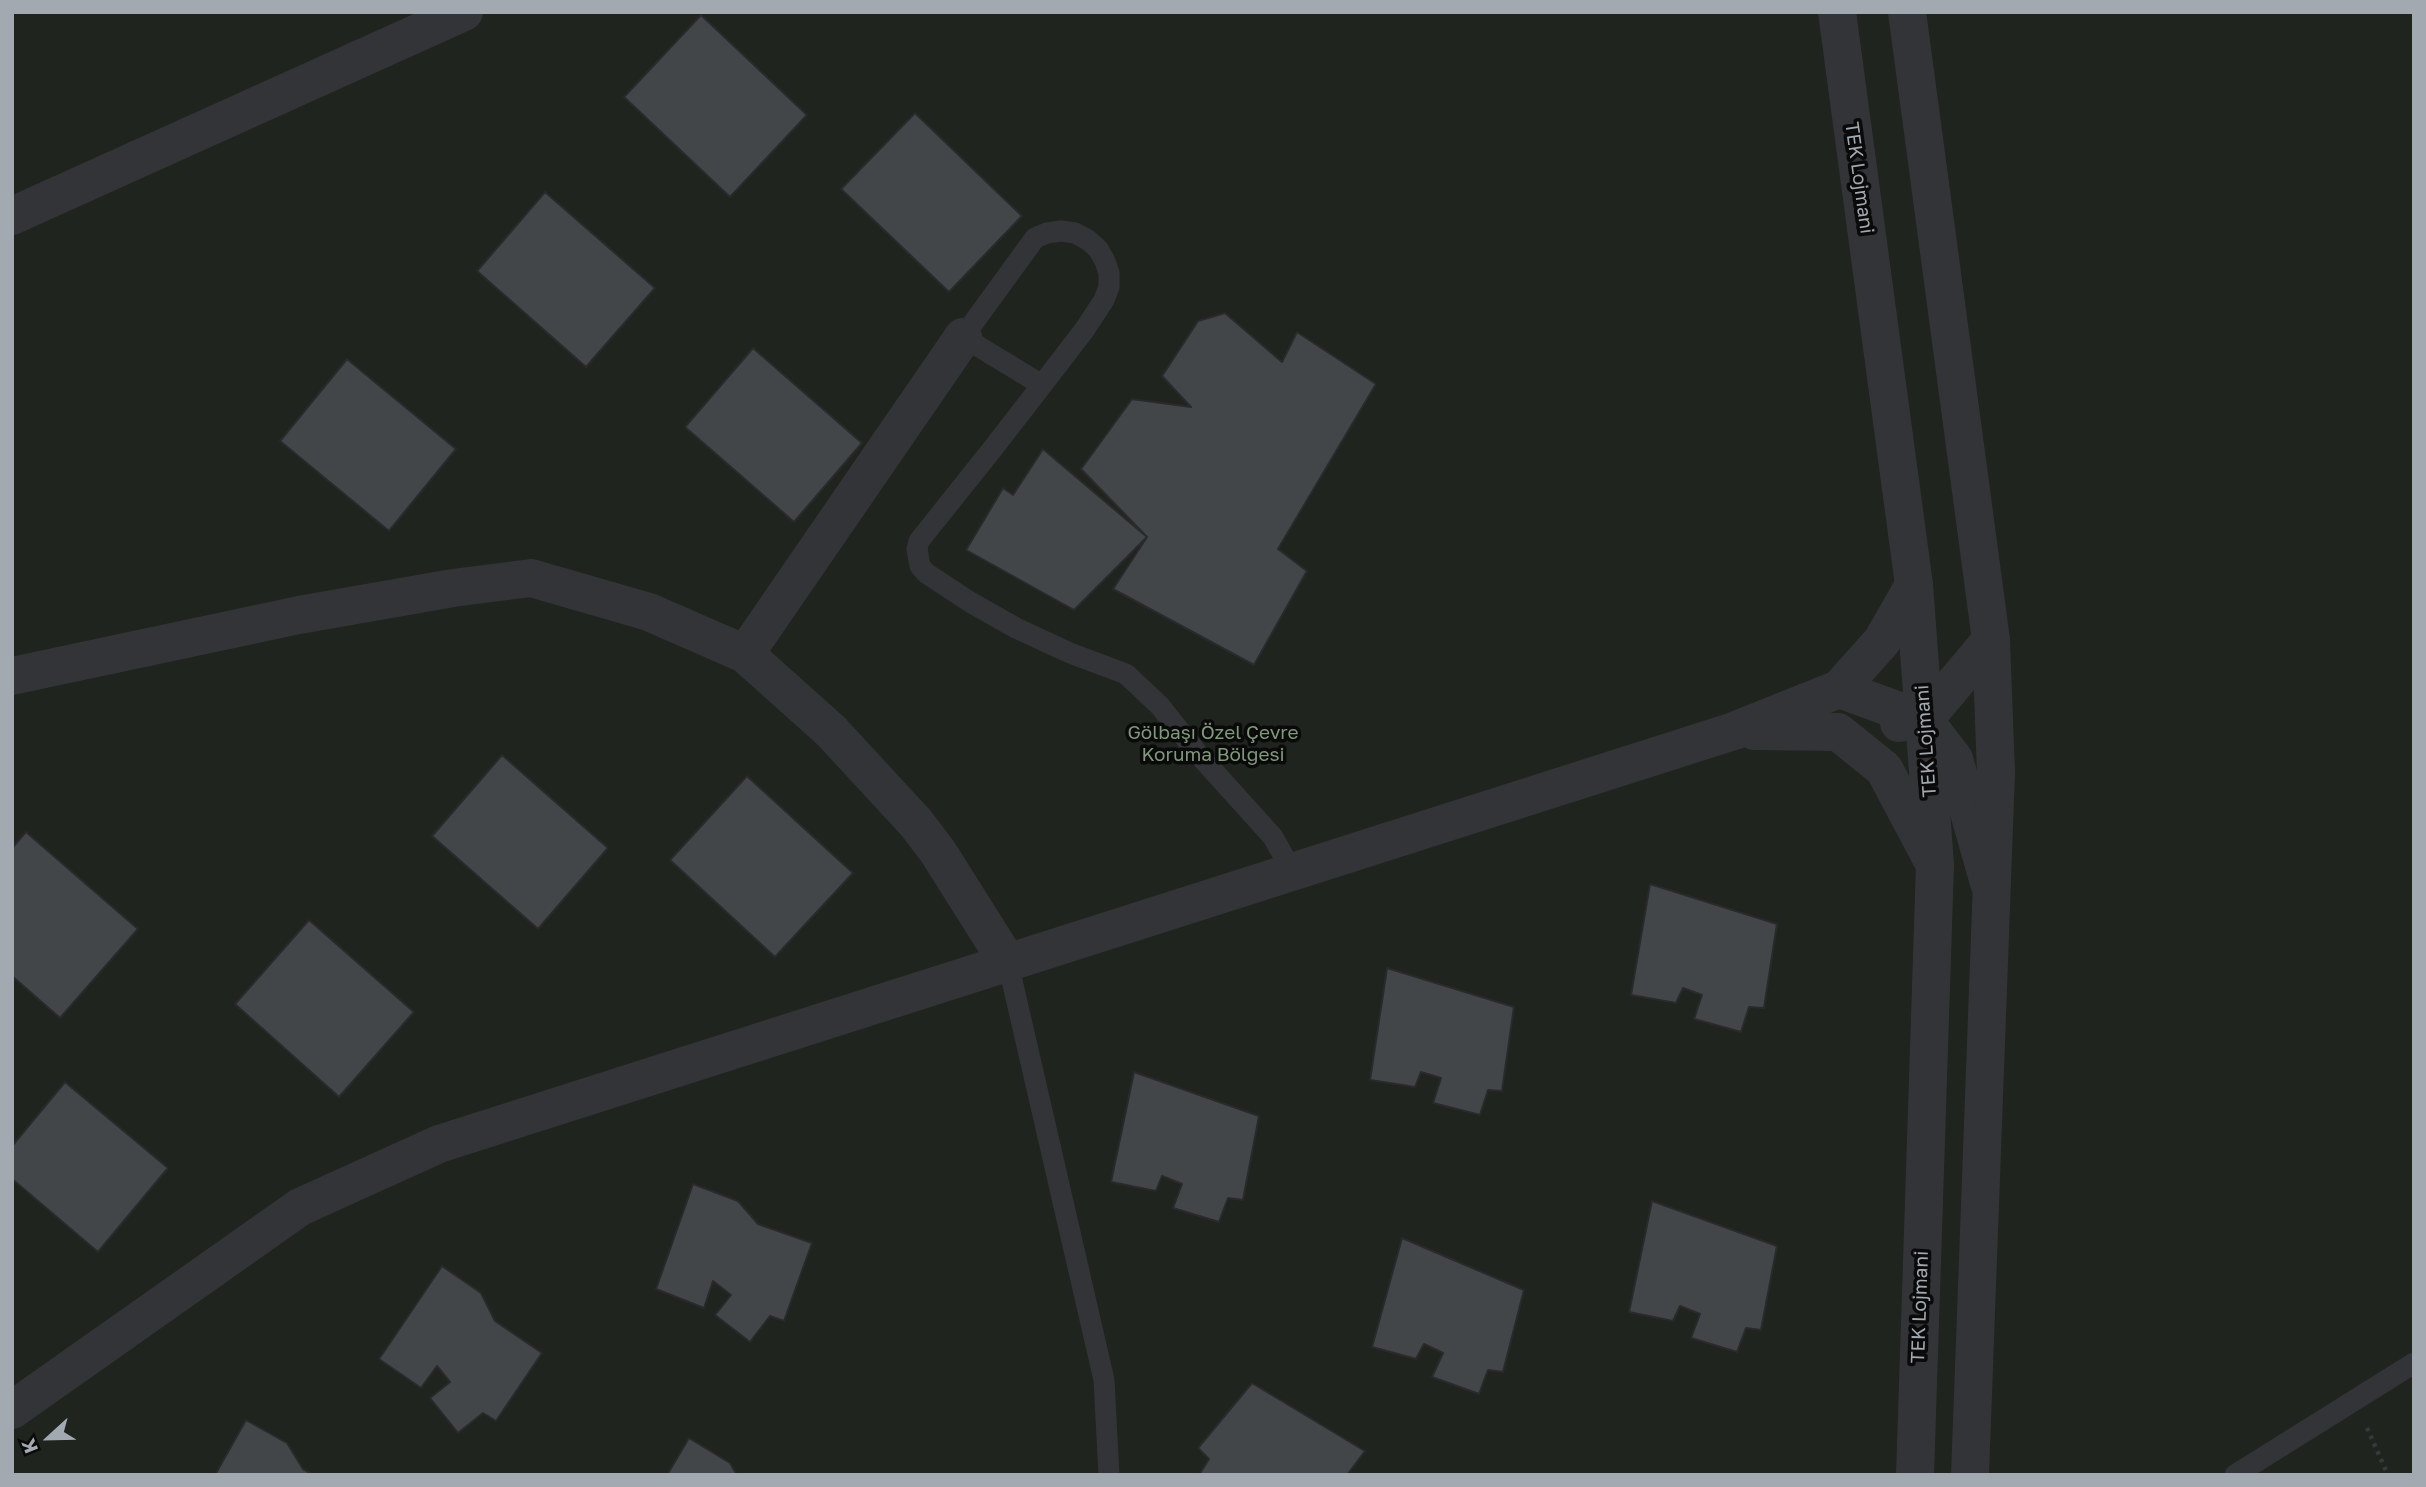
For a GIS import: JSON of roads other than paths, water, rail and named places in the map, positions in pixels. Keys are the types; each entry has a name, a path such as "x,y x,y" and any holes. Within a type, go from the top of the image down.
{"street":[{"path":"12,216 464,12"},
{"name":"TEK Lojmani","path":"1837,12 1914,585 1935,865 1915,1475"},
{"path":"1907,12 1991,640 1996,773 1969,1475"},
{"path":"745,654 963,337"},
{"path":"12,676 299,615 453,588 531,578 649,612 745,654 831,731 916,823 938,852 1008,962"},
{"path":"12,1410 300,1207 439,1144 1734,731 1839,689 1882,641 1914,585"},
{"path":"1734,731 1838,732 1924,720 1991,640"},
{"path":"1839,689 1924,720 1954,759 1991,892"},
{"path":"1838,732 1884,769 1935,865"}],"lane":[{"path":"1041,385 963,337 1035,238 1061,231 1075,233 1098,248 1105,261 1109,273 1109,287 1104,300 1041,385 919,541 917,558 920,566 926,573 970,602 1016,628 1070,653 1126,674 1160,706 1198,754 1273,837 1283,855 1288,873"},
{"path":"1008,962 1104,1380 1110,1475"},
{"path":"2235,1475 2414,1363"}],"park label":[{"name":"Gölbaşı Özel Çevre Koruma Bölgesi","path":"1213,744"}]}
